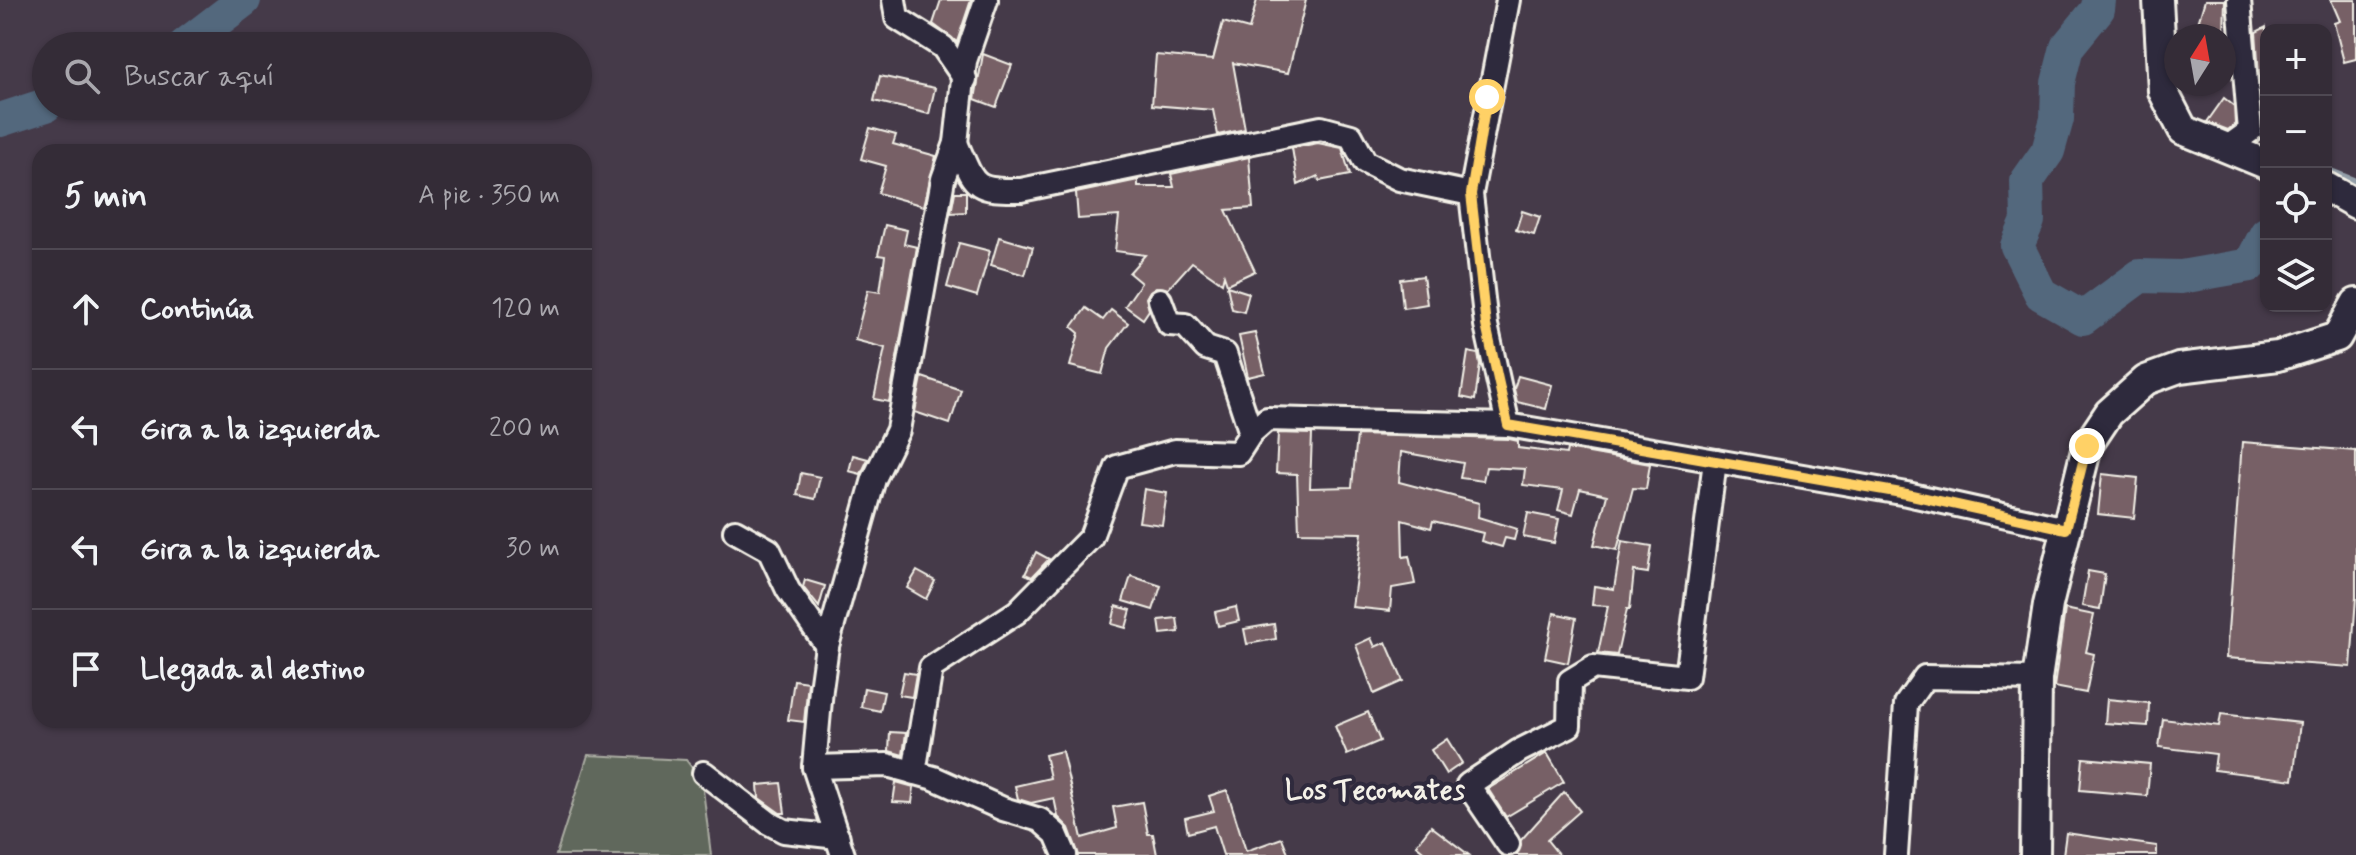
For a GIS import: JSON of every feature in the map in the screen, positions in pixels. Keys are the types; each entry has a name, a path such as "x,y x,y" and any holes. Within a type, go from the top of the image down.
{"main road":[{"path":"2158,0 2163,91 2183,130 2247,157"},
{"path":"2035,855 2037,679 2048,605 2087,446 2109,413 2146,380 2179,368 2278,356 2337,337 2356,303"}],"street":[{"path":"894,0 897,18 943,47 965,79"},
{"path":"835,849 814,767 827,646 874,479 898,430 943,179 956,143 965,61 986,0"},
{"path":"1508,0 1471,194 1486,325 1508,425"},
{"path":"2239,0 2250,131 2247,157"},
{"path":"956,143 973,181 988,191 1021,190 1321,128 1351,136 1365,162 1399,179 1471,194"},
{"path":"1160,300 1169,324 1185,325 1206,348 1225,354 1251,433"},
{"path":"914,773 931,668 1017,612 1091,537 1117,467 1175,451 1238,453 1251,433 1267,419 1508,425 1907,494 2066,529"},
{"path":"1508,844 1468,785 1569,726 1570,681 1593,667 1687,677 1715,461"},
{"path":"735,531 769,550 788,590 827,646"},
{"path":"1896,855 1906,704 1910,693 1925,677 2037,679"},
{"path":"814,767 887,765 914,773 1003,809 1040,820 1056,834 1065,855"},
{"path":"704,773 784,831 835,849"}],"green space":[{"path":"588,755 686,760 702,781 711,855 556,855"}],"building":[{"path":"941,0 971,0 957,42 933,24"},
{"path":"1257,0 1306,0 1288,73 1233,63 1245,129 1218,135 1213,110 1152,105 1156,55 1213,60 1223,22 1249,29"},
{"path":"2205,0 2225,0 2224,24 2198,24"},
{"path":"2331,0 2356,0 2356,59 2344,62 2334,23 2340,21"},
{"path":"2260,30 2260,77 2259,75 2256,32"},
{"path":"983,54 1012,65 996,107 975,99"},
{"path":"880,76 935,88 929,114 874,101"},
{"path":"2224,98 2234,106 2235,124 2228,130 2207,122"},
{"path":"870,128 896,135 893,144 936,156 924,206 878,193 886,166 861,159"},
{"path":"1318,143 1342,148 1350,175 1319,181 1318,176 1298,185 1292,148"},
{"path":"1249,157 1253,208 1226,210 1255,271 1227,284 1224,275 1222,283 1192,262 1168,289 1156,287 1150,291 1146,298 1149,310 1143,319 1125,306 1141,283 1129,273 1145,255 1115,251 1119,216 1078,219 1076,193 1138,180 1138,187 1174,187 1171,174"},
{"path":"955,192 966,192 966,212 951,213"},
{"path":"1522,211 1540,217 1534,235 1516,230"},
{"path":"885,225 907,230 904,244 917,247 889,402 874,399 885,348 855,340 868,290 880,292 885,256 878,255"},
{"path":"999,237 1033,247 1025,275 991,265"},
{"path":"959,243 990,251 977,296 947,287"},
{"path":"1423,276 1427,304 1403,308 1400,279"},
{"path":"1227,286 1249,293 1244,312 1232,309"},
{"path":"1086,308 1103,320 1111,310 1128,323 1109,348 1102,374 1070,366 1079,333 1072,327"},
{"path":"1255,333 1265,373 1248,377 1239,336"},
{"path":"1468,352 1478,354 1480,365 1475,400 1461,397"},
{"path":"1518,376 1552,385 1546,409 1517,402 1514,389"},
{"path":"922,377 961,390 950,424 915,412"},
{"path":"1278,433 1312,434 1310,488 1352,487 1357,435 1509,439 1518,441 1518,448 1566,454 1567,449 1650,464 1646,489 1633,488 1617,550 1594,545 1607,495 1580,489 1573,514 1558,510 1563,490 1523,485 1525,469 1486,467 1483,481 1460,478 1463,463 1401,452 1399,482 1479,503 1478,517 1517,529 1514,540 1505,538 1502,547 1481,541 1483,533 1433,521 1431,528 1402,520 1403,557 1409,556 1415,584 1392,588 1390,611 1352,607 1362,533 1299,532 1297,474 1276,473"},
{"path":"2242,442 2356,451 2356,597 2351,667 2226,658"},
{"path":"853,455 868,459 861,474 849,471"},
{"path":"801,473 820,477 815,499 797,495"},
{"path":"2102,474 2138,478 2134,518 2098,514"},
{"path":"1144,489 1167,493 1162,525 1139,522"},
{"path":"1528,513 1559,519 1554,543 1523,537"},
{"path":"1622,541 1652,546 1648,573 1634,571 1630,609 1627,609 1617,655 1598,653 1608,606 1592,605 1594,586 1614,589"},
{"path":"1036,552 1049,559 1032,577 1025,574"},
{"path":"917,571 935,581 926,599 907,588"},
{"path":"2088,571 2105,574 2100,609 2082,606"},
{"path":"1131,576 1161,586 1153,610 1123,601"},
{"path":"805,580 825,586 819,607 803,587"},
{"path":"1116,606 1131,610 1126,628 1112,624"},
{"path":"1236,607 1239,621 1218,626 1215,612"},
{"path":"2065,609 2094,615 2086,652 2094,654 2086,693 2054,687"},
{"path":"1554,613 1576,618 1568,663 1545,658"},
{"path":"1177,618 1179,632 1161,634 1159,620"},
{"path":"1274,624 1276,639 1247,644 1244,629"},
{"path":"1371,638 1375,647 1386,642 1403,681 1374,694 1356,645"},
{"path":"904,672 916,674 912,697 899,695"},
{"path":"794,680 808,682 804,722 788,720"},
{"path":"864,688 884,692 880,711 861,707"},
{"path":"2107,699 2149,703 2148,726 2105,723"},
{"path":"1368,712 1380,741 1347,755 1335,726"},
{"path":"2221,714 2300,723 2293,780 2214,770 2216,754 2159,747 2163,719 2219,726"},
{"path":"890,732 906,733 903,755 889,751"},
{"path":"1447,739 1462,763 1446,774 1431,750"},
{"path":"1062,751 1082,838 1117,828 1113,807 1142,802 1148,834 1153,834 1157,855 1079,855 1069,828 1058,817 1054,798 1031,803 1018,799 1015,786 1050,778 1045,755"},
{"path":"1547,753 1564,782 1506,817 1488,789"},
{"path":"2083,758 2150,764 2147,796 2080,790"},
{"path":"896,782 914,787 912,803 893,802"},
{"path":"781,783 785,813 780,813 759,798 758,785"},
{"path":"1227,790 1246,851 1282,838 1289,855 1223,855 1214,826 1188,833 1185,818 1214,811 1209,796"},
{"path":"1564,792 1580,811 1547,840 1559,855 1516,855 1521,840"},
{"path":"1431,826 1469,855 1428,855 1416,845"},
{"path":"2066,833 2157,846 2157,855 2063,855"}],"waterway":[{"path":"202,32 244,0"},
{"path":"2099,0 2098,9 2067,47 2058,83 2057,119 2048,151 2027,181 2028,221 2017,246 2041,294 2083,318 2140,276 2181,277 2250,265 2263,240"},
{"path":"0,120 32,110"},
{"path":"2332,171 2356,181"}],"district":[{"name":"Los Tecomates","path":"1375,789"}],"route":[{"path":"1487,97 1471,194 1486,325 1508,425 1907,494 2066,529 2087,446"}]}
